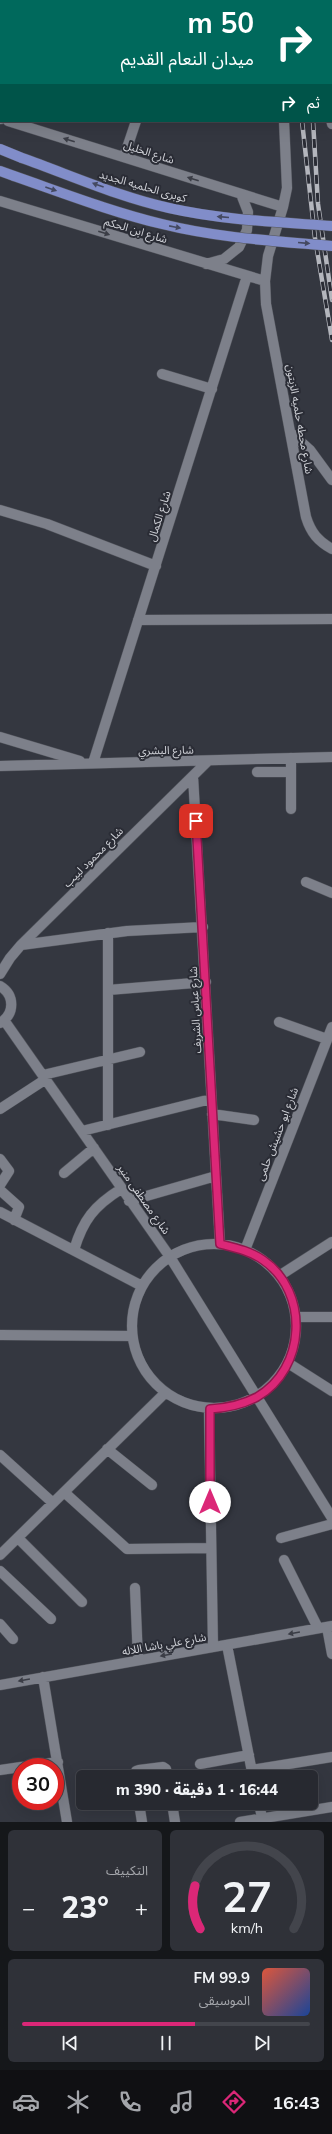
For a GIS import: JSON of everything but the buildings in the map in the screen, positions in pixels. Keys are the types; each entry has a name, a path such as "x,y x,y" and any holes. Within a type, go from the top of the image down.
{"main road":[{"name":"كوبرى الحلميه الجديد","path":"0,150 122,194 168,208 214,217 332,226"},
{"path":"0,171 116,211 163,224 210,234 332,246"}],"street":[{"name":"شارع الخليل","path":"11,122 283,207"},
{"path":"42,131 45,122"},
{"path":"124,157 136,122"},
{"name":"شارع محطه حلميه الزيتون","path":"284,122 287,169 283,207 268,256 265,281 266,304 306,517 310,530 318,541 332,549"},
{"path":"206,264 224,259 238,247 247,230 248,212 241,194"},
{"name":"شارع ابن الحكم","path":"0,201 265,281"},
{"name":"شارع الكمال","path":"90,764 156,566 247,276"},
{"path":"162,374 212,389"},
{"path":"291,432 310,450 332,480"},
{"path":"0,510 46,524 156,566"},
{"path":"138,620 332,619"},
{"path":"0,737 90,764"},
{"name":"شارع البشري","path":"0,766 332,757"},
{"path":"291,758 291,809"},
{"name":"شارع محمود لبيب","path":"0,974 10,958 21,945 208,761"},
{"path":"257,772 291,772"},
{"name":"شارع عباس الشريف","path":"193,776 203,927 211,1099 220,1244"},
{"path":"306,882 332,893"},
{"path":"21,945 108,934 203,927"},
{"path":"108,934 108,1125"},
{"path":"108,990 206,982"},
{"path":"0,986 6,991 12,1003 11,1009 2,1021"},
{"name":"شارع مصطفى منير","path":"2,1021 44,1077 129,1201 170,1257 332,1518"},
{"path":"279,1022 327,1039"},
{"name":"شارع ابو حشيش حلمى","path":"245,1250 332,1027"},
{"path":"0,1109 44,1077 140,1052"},
{"path":"82,1131 211,1099"},
{"path":"212,1114 254,1120"},
{"path":"64,1173 94,1148"},
{"path":"0,1159 9,1171 0,1185"},
{"path":"129,1201 216,1176"},
{"path":"74,1250 80,1231 90,1214 104,1200 121,1189"},
{"path":"0,1190 19,1207 14,1220"},
{"path":"0,1212 142,1286"},
{"path":"280,1276 332,1242"},
{"path":"220,1244 245,1250 264,1260 280,1276 288,1288 296,1318 296,1341 288,1363 270,1388 257,1397 231,1406 210,1409 184,1402 165,1393 145,1371 138,1358 132,1336 132,1319 135,1302 142,1286 150,1275 170,1257 194,1246 220,1244"},
{"path":"296,1318 332,1317"},
{"path":"0,1335 132,1336"},
{"path":"288,1363 332,1391"},
{"path":"0,1555 165,1393"},
{"path":"210,1409 213,1647"},
{"path":"108,1449 152,1484"},
{"path":"0,1455 53,1503"},
{"path":"64,1492 123,1547 132,1550 211,1548"},
{"path":"281,1538 332,1524"},
{"path":"18,1538 82,1602"},
{"path":"284,1560 326,1627 332,1654"},
{"path":"0,1571 51,1619"},
{"path":"135,1588 138,1660"},
{"path":"0,1624 14,1638"},
{"name":"شارع علي باشا اللاله","path":"0,1685 326,1627"},
{"path":"227,1645 252,1770"},
{"path":"43,1677 57,1758"},
{"path":"200,1764 249,1755"},
{"path":"269,1770 332,1758"},
{"path":"139,1770 162,1767 166,1768 166,1770"},
{"path":"0,1770 12,1768"},
{"path":"64,1802 67,1822"},
{"path":"240,1822 332,1807"},
{"path":"139,1810 142,1822"},
{"path":"173,1810 175,1822"},
{"path":"260,1810 262,1818"}],"railway":[{"path":"302,122 315,238 332,340"},
{"path":"313,122 318,204 332,300"}],"route":[{"path":"196,821 220,1244 245,1250 264,1260 280,1276 288,1288 296,1318 296,1341 288,1363 270,1388 257,1397 242,1404 226,1408 210,1409 210,1502"}]}
